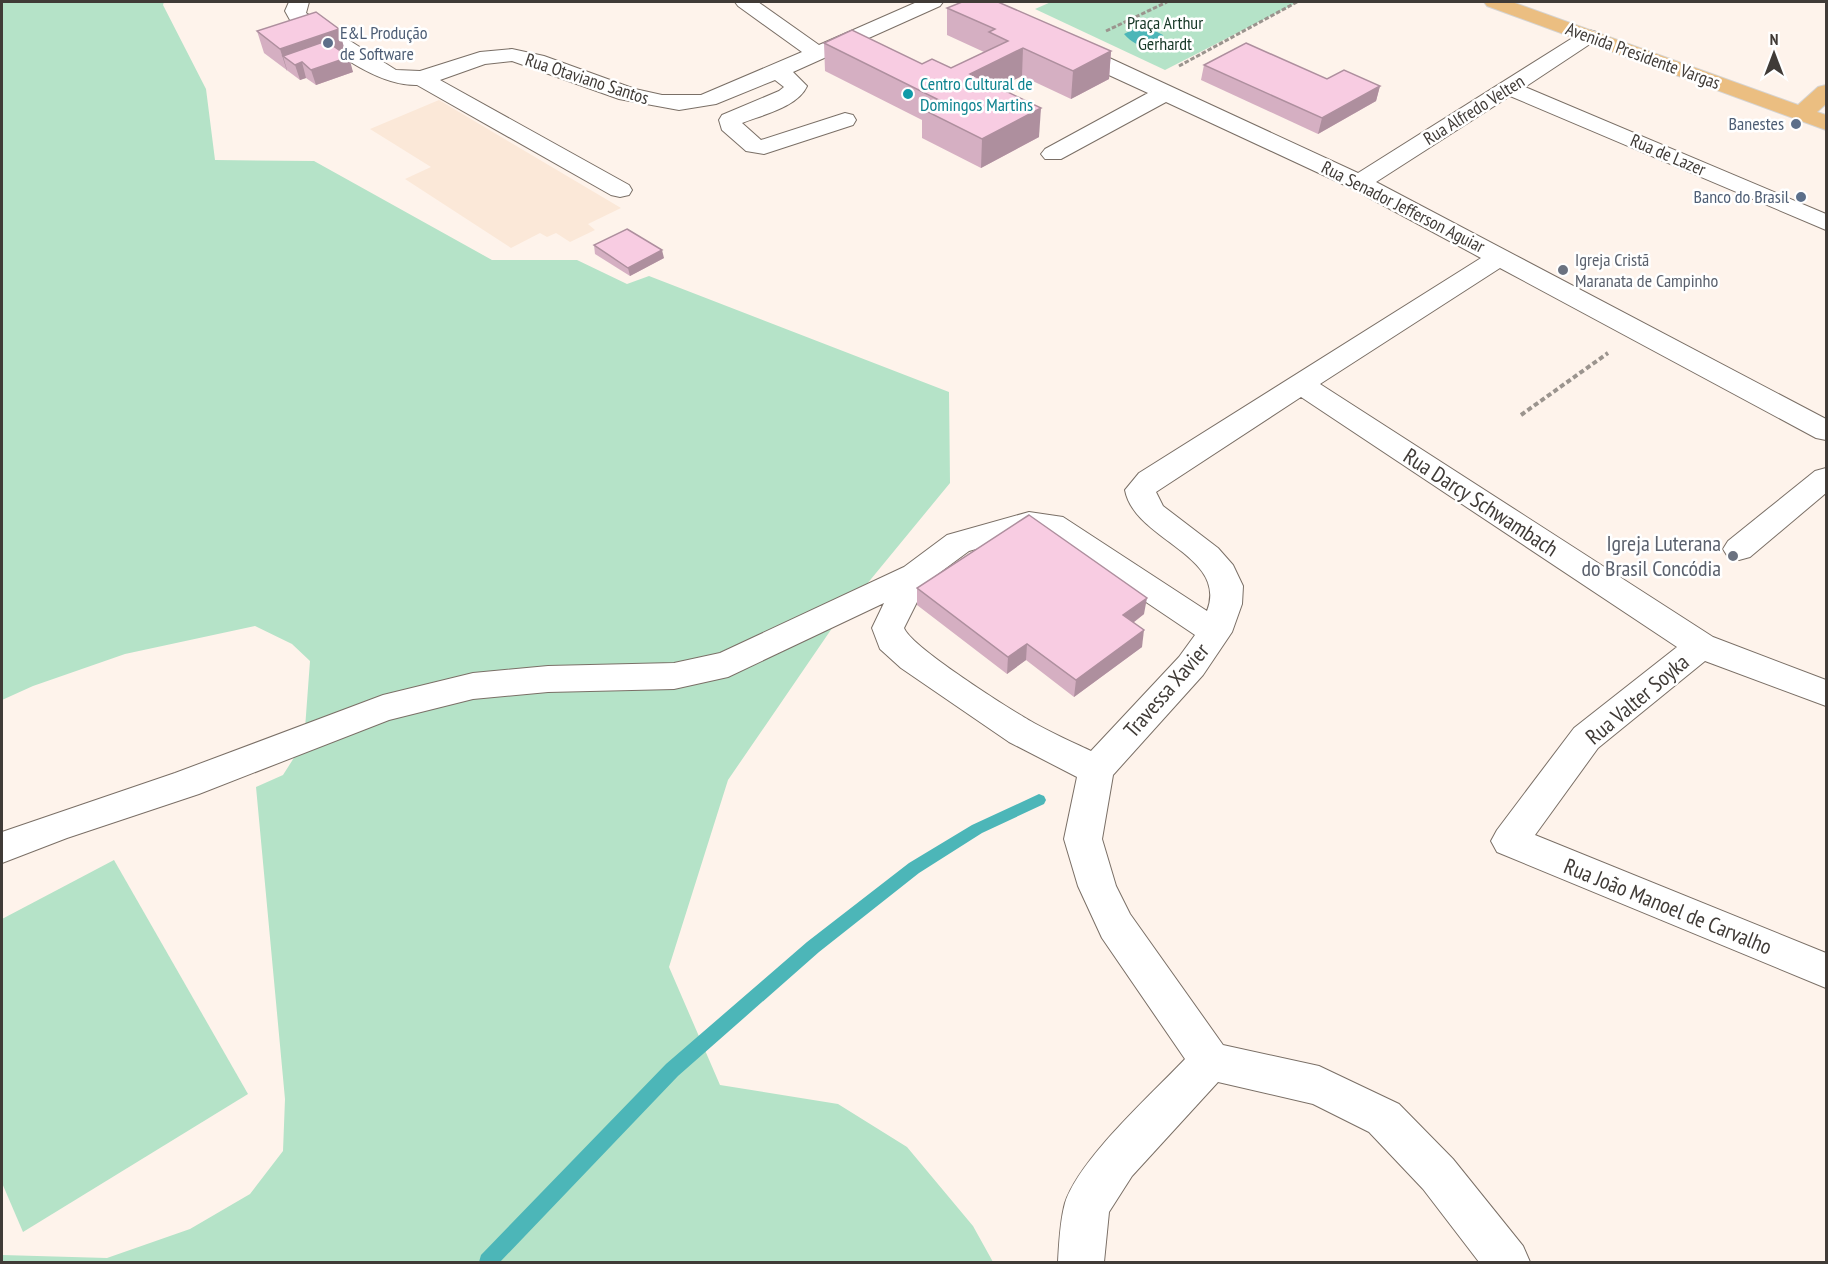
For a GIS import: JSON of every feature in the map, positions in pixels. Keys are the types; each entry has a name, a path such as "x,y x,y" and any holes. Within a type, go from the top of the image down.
{"main road":[{"name":"Avenida Presidente Vargas","path":"1494,2 1827,123"},
{"path":"1802,114 1827,92"}],"street":[{"name":"Rua Otaviano Santos","path":"299,2 295,11 297,15 374,65 400,79 423,79 478,58 512,55 647,99 698,102 727,93 818,54 902,6 933,2"},
{"path":"744,2 818,54"},
{"name":"Rua Alfredo Velten","path":"1359,183 1589,36"},
{"name":"Rua Senador Jefferson Aguiar","path":"1060,44 1359,183 1827,431"},
{"path":"778,71 796,86 795,89 787,96 730,120 730,125 754,146 772,146 845,120"},
{"path":"423,79 620,190"},
{"path":"1053,154 1157,88"},
{"name":"Rua de Lazer","path":"1509,88 1827,222"},
{"name":"Travessa Xavier","path":"1096,770 1191,666 1215,632 1226,604 1227,586 1222,573 1207,556 1152,513 1142,501 1140,490 1149,480 1500,257"},
{"name":"Rua Darcy Schwambach","path":"1299,383 1701,646 1827,693"},
{"path":"1739,549 1827,478"},
{"path":"2,848 55,827 186,784 383,708 473,686 548,680 674,676 728,664 915,575 958,543 1029,523 1052,524 1215,632"},
{"path":"915,575 888,628 892,640 913,659 1021,732 1096,770 1083,839 1097,886 1116,926 1210,1061 1319,1086 1384,1118 1438,1174 1507,1263"},
{"name":"Rua Valter Soyka","path":"1510,841 1586,738 1701,646"},
{"name":"Rua João Manoel de Carvalho","path":"1510,841 1827,971"},
{"path":"1081,1263 1087,1206 1117,1161 1210,1061"}],"path":[{"path":"1060,44 1167,2"},
{"path":"1157,88 1297,2"},
{"path":"1521,415 1638,332"}],"shaded area":[{"path":"439,100 621,208 588,224 595,230 570,242 556,233 547,237 540,233 511,248 405,179 431,167 370,129"}],"green space":[{"path":"2,2 164,2 163,5 206,89 215,160 314,161 492,260 577,260 627,284 649,276 949,392 950,483 839,618 728,780 669,967 720,1085 838,1104 907,1147 973,1226 993,1262 2,1262 2,1255 107,1258 190,1229 250,1194 283,1151 285,1099 256,787 283,775 304,742 310,661 292,644 255,626 125,654 33,686 2,700"},
{"name":"Praça Arthur Gerhardt","path":"1051,2 1298,2 1165,70 1035,9"},
{"path":"114,860 248,1094 23,1232 2,1183 2,919"}],"water":[{"path":"1136,28 1149,28 1163,35 1163,42 1152,46 1142,46 1133,42 1124,34"}],"building":[{"path":"962,2 998,2 1111,51 1073,71 1023,48 970,74 1041,108 982,139 922,109 939,100 824,43 852,30 922,64 932,59 951,68 1008,41 989,32 995,29 947,8"},
{"path":"316,12 339,29 280,49 257,31"},
{"path":"326,41 349,57 311,70 302,62 295,65 283,56"},
{"path":"1246,43 1327,79 1344,70 1380,86 1322,118 1204,65"},
{"path":"627,229 662,250 628,268 594,245"},
{"path":"1029,515 1147,598 1123,615 1144,630 1076,680 1027,644 1008,657 917,588"}],"waterway":[{"path":"488,1262 672,1070 813,947 914,868 977,829 1039,800"}],"place":[{"name":"E&L Produção de Software","path":"328,43"},
{"name":"Centro Cultural de Domingos Martins","path":"908,94"},
{"name":"Banestes","path":"1796,124"},
{"name":"Banco do Brasil","path":"1801,197"},
{"name":"Igreja Cristã Maranata de Campinho","path":"1563,270"},
{"name":"Igreja Luterana do Brasil Concódia","path":"1733,556"}]}
